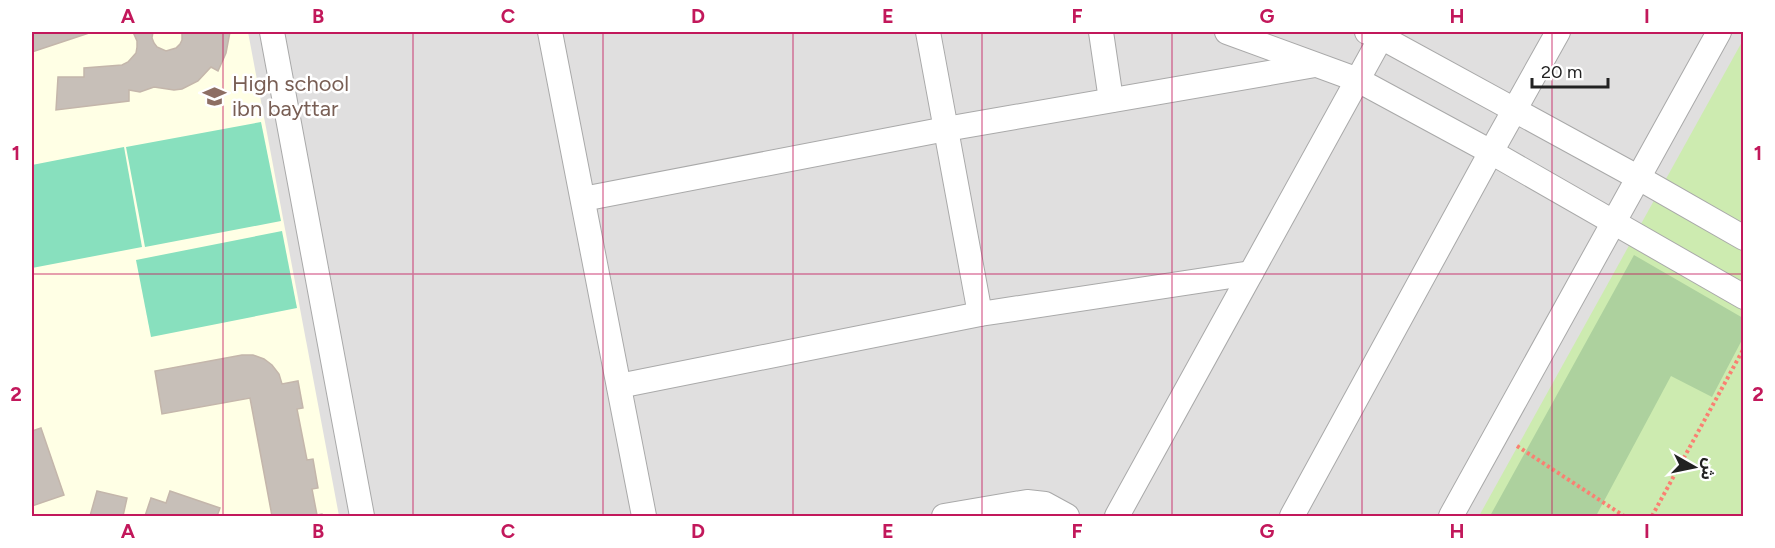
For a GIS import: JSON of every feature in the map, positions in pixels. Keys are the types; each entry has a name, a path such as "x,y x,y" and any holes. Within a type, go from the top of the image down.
{"street":[{"path":"272,32 362,516"},
{"path":"550,32 644,516"},
{"path":"928,32 980,314"},
{"path":"1101,32 1111,100"},
{"path":"1227,32 1358,80 1491,152 1743,297"},
{"path":"1292,516 1558,32"},
{"path":"1451,516 1719,32"},
{"path":"1117,516 1358,80 1376,33 1743,238"},
{"path":"583,199 946,129 1315,65"},
{"path":"619,386 980,314 1251,273"},
{"path":"944,516 1027,502 1045,504 1067,516"}],"path":[{"path":"1652,516 1743,348"},
{"path":"1497,433 1624,516"}],"shaded area":[{"path":"32,32 1743,32 1743,516 32,516"},
{"path":"32,32 248,32 339,516 32,516"}],"green space":[{"path":"1743,40 1743,516 1479,516"},
{"path":"261,122 281,221 145,247 126,147"},
{"path":"124,147 142,247 32,268 32,165"},
{"path":"282,231 297,308 151,337 136,260"},
{"path":"1634,255 1743,318 1743,338 1712,397 1671,376 1596,516 1490,516"}],"building":[{"path":"32,32 92,32 32,52"},
{"path":"133,32 153,32 154,43 166,51 180,44 182,32 230,32 226,53 218,71 211,67 198,81 182,89 154,87 140,92 129,90 129,101 56,110 58,77 84,77 84,68 122,65 128,62 136,53 137,47"},
{"path":"253,355 264,359 279,374 282,384 298,381 303,408 297,409 307,460 313,459 318,488 312,489 317,515 322,514 323,516 272,516 250,398 162,414 155,371"},
{"path":"41,428 64,495 32,506 32,431"},
{"path":"97,491 127,498 123,516 90,516"},
{"path":"170,491 220,508 217,516 145,516 151,498 166,503"}],"place":[{"name":"High school ibn bayttar","path":"214,96"}]}
